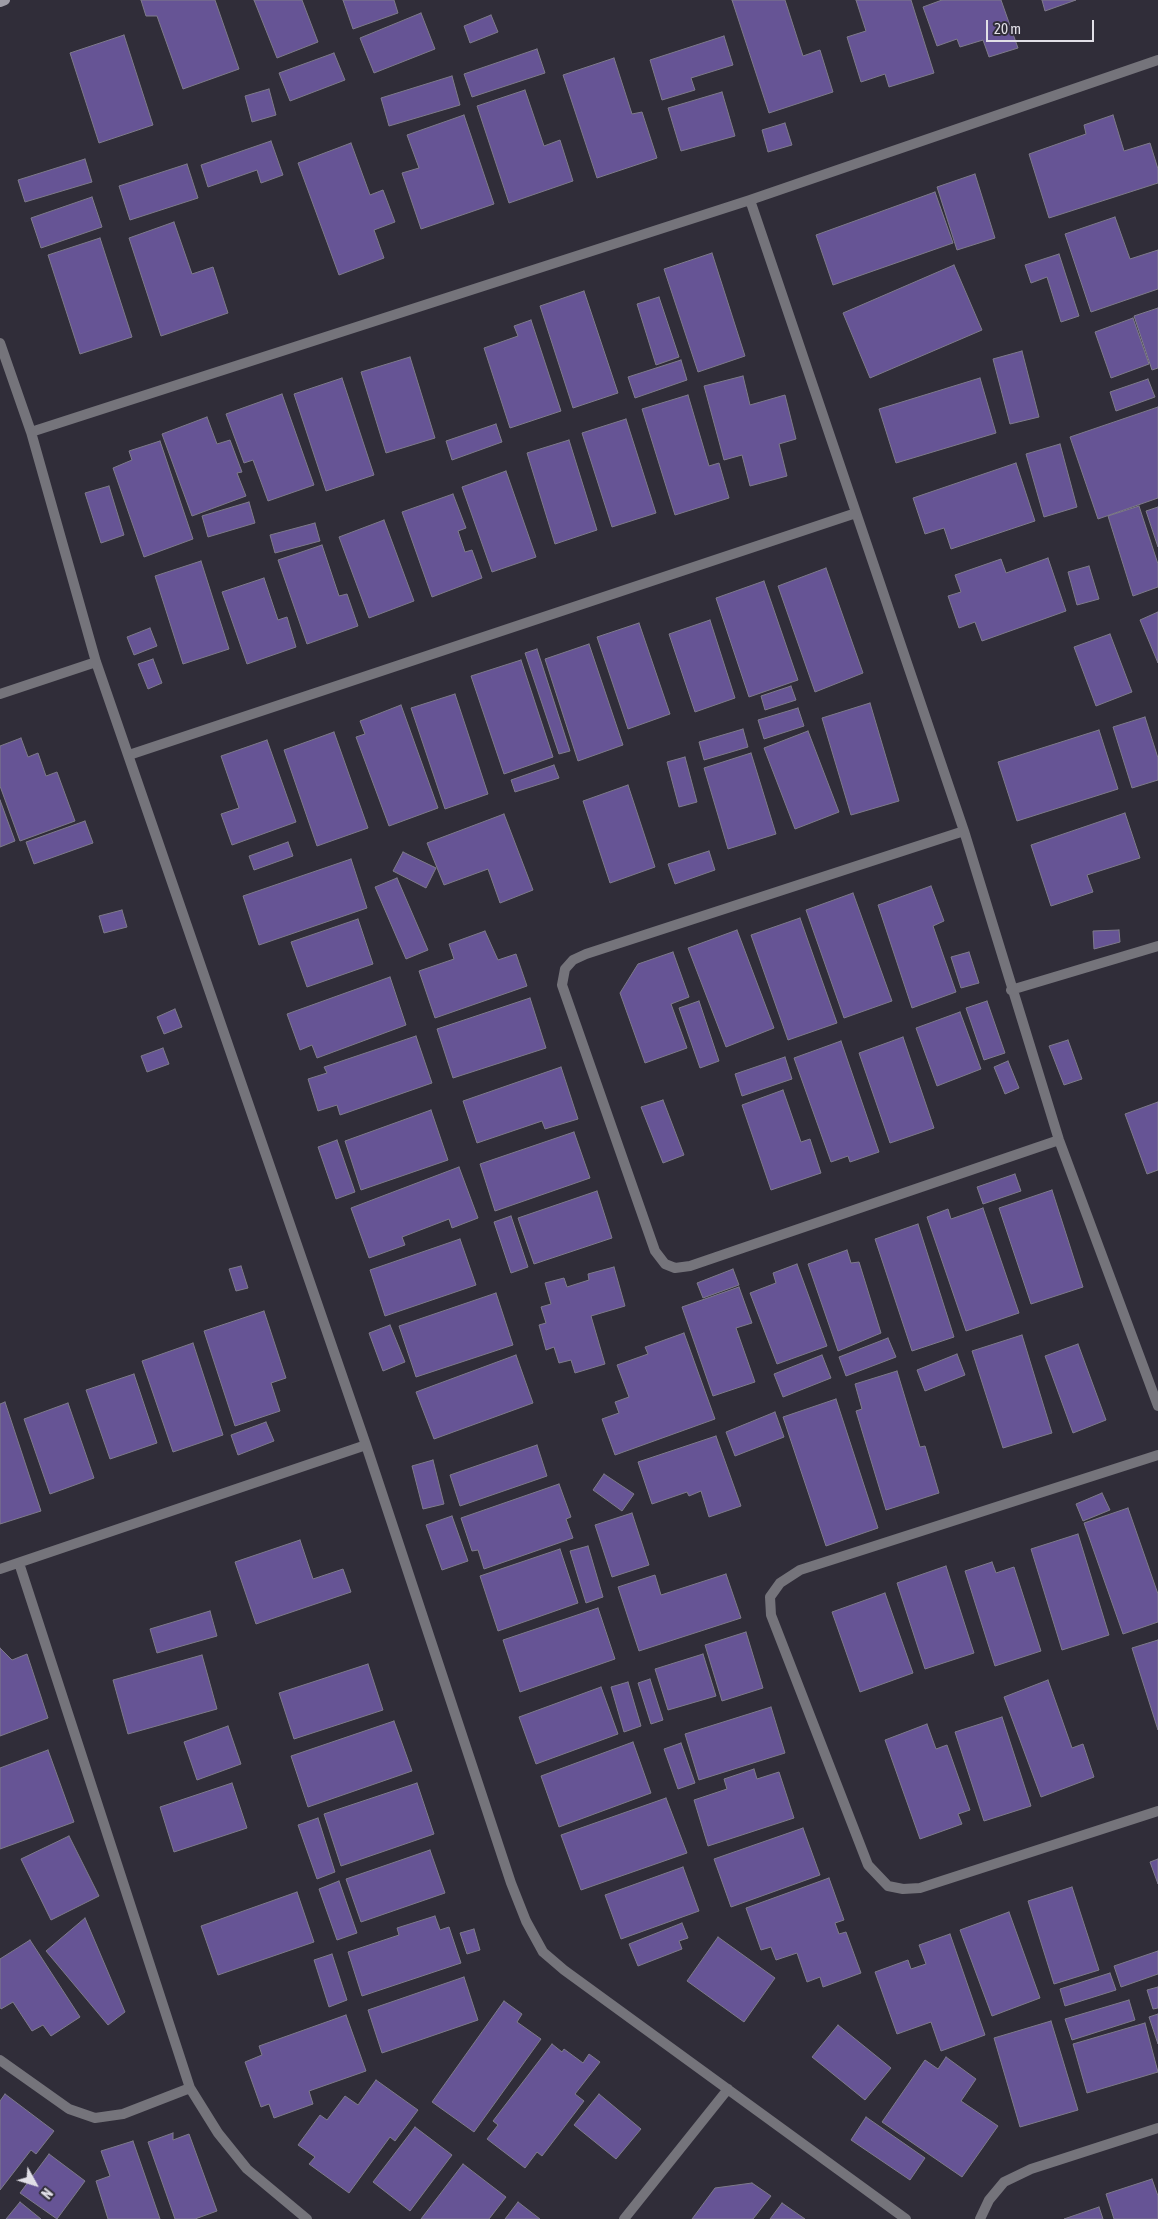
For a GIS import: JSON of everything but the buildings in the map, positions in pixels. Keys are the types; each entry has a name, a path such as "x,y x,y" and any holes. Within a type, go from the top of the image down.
{"street":[{"path":"0,2 4,0"},
{"path":"31,432 750,200 1158,60"},
{"path":"750,200 964,830 1011,990 1059,1140 1158,1406"},
{"path":"0,343 31,432 96,662 366,1445 511,1883 526,1922 543,1952 564,1970 906,2219"},
{"path":"129,755 856,513"},
{"path":"0,694 96,662"},
{"path":"964,830 586,954 572,960 564,969 562,984 655,1251 665,1264 676,1268 690,1266 1059,1140"},
{"path":"1011,990 1158,946"},
{"path":"0,1569 366,1445"},
{"path":"1158,1455 800,1570 780,1583 770,1598 771,1615 868,1865 888,1886 903,1889 920,1888 1158,1811"},
{"path":"19,1563 190,2088 218,2133 247,2169 307,2219"},
{"path":"0,2060 70,2109 95,2118 123,2114 190,2088"},
{"path":"624,2219 728,2089"},
{"path":"980,2219 989,2200 1004,2182 1031,2169 1158,2128"}]}
